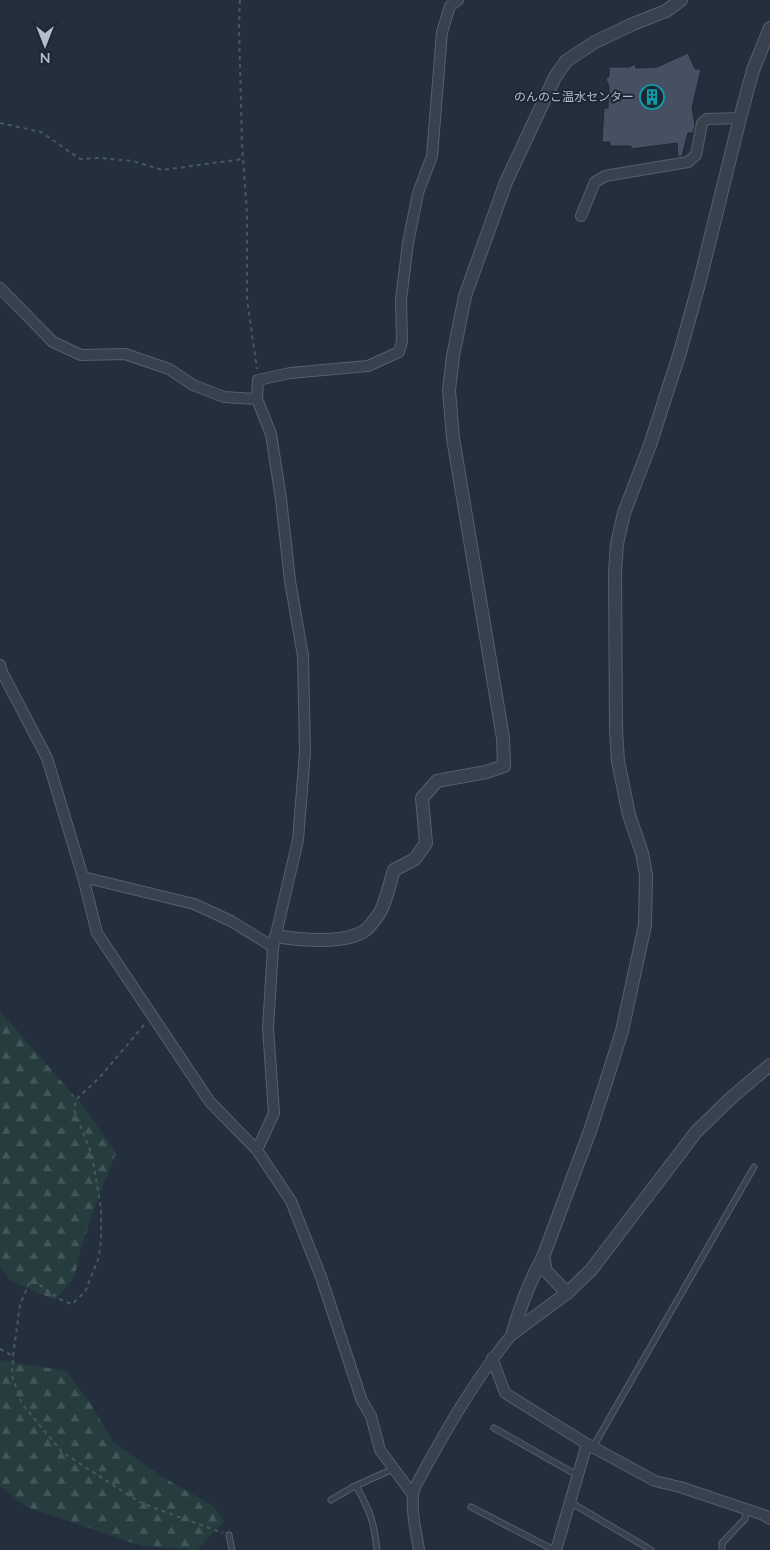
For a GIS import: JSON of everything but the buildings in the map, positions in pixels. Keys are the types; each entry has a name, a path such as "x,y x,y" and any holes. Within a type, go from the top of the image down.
{"street":[{"path":"257,1150 274,1113 268,1028 275,942 298,840 305,752 303,656 290,581 281,499 271,434 257,400 258,380 290,373 368,366 399,352 402,341 400,300 408,243 418,193 432,156 442,32 450,6 458,0"},
{"path":"83,876 194,904 275,942 353,936 366,929 380,912 394,870 415,859 426,843 422,798 437,781 486,772 504,766 503,738 453,438 449,390 453,356 465,296 506,182 555,77 566,61 595,42 633,24 666,12 681,0"},
{"path":"513,1332 518,1313 542,1257 590,1131 606,1082 622,1030 645,924 646,875 642,854 629,815 618,761 615,581 617,544 624,513 650,445 680,352 753,70 770,28"},
{"path":"581,216 595,182 605,176 688,162 696,155 702,123 707,119 740,118"},
{"path":"0,288 53,342 81,355 125,354 169,368 194,385 224,397 257,400"},
{"path":"0,664 2,672 47,758 83,876 97,933 153,1014 210,1102 257,1150 291,1201 320,1277 362,1401 371,1416 380,1450 413,1495"},
{"path":"419,1550 414,1489 435,1450 492,1358 513,1332 567,1293 591,1270 696,1132 732,1097 770,1066"},
{"path":"542,1257 546,1271 567,1293"},
{"path":"492,1358 505,1393 590,1445 655,1481 680,1487 747,1509 770,1519"},
{"path":"555,1550 577,1475 590,1445"}],"lane":[{"path":"590,1445 754,1167"},
{"path":"494,1428 577,1475"},
{"path":"331,1500 356,1486 394,1469"},
{"path":"356,1486 369,1508 377,1550"},
{"path":"570,1502 651,1550"},
{"path":"471,1507 555,1550"},
{"path":"722,1550 722,1543 745,1519 747,1509"},
{"path":"230,1535 232,1550"}],"path":[{"path":"240,0 243,159 247,214 247,299 258,380"},
{"path":"0,123 41,132 80,159 133,160 162,170 243,159"},
{"path":"153,1014 100,1076 76,1100 74,1110 92,1155 101,1209 99,1256 85,1292 72,1304 64,1302 41,1284 30,1281 20,1306 12,1376 22,1404 62,1452 138,1501 230,1535"},
{"path":"0,1349 13,1356"}],"green space":[{"path":"0,1011 83,1106 116,1153 82,1245 74,1278 55,1300 11,1281 0,1267"},
{"path":"0,1360 66,1371 91,1404 113,1442 161,1476 213,1506 224,1521 197,1550 142,1546 27,1507 0,1486"}],"place":[{"name":"のんのこ温水センター","path":"652,97"}]}
